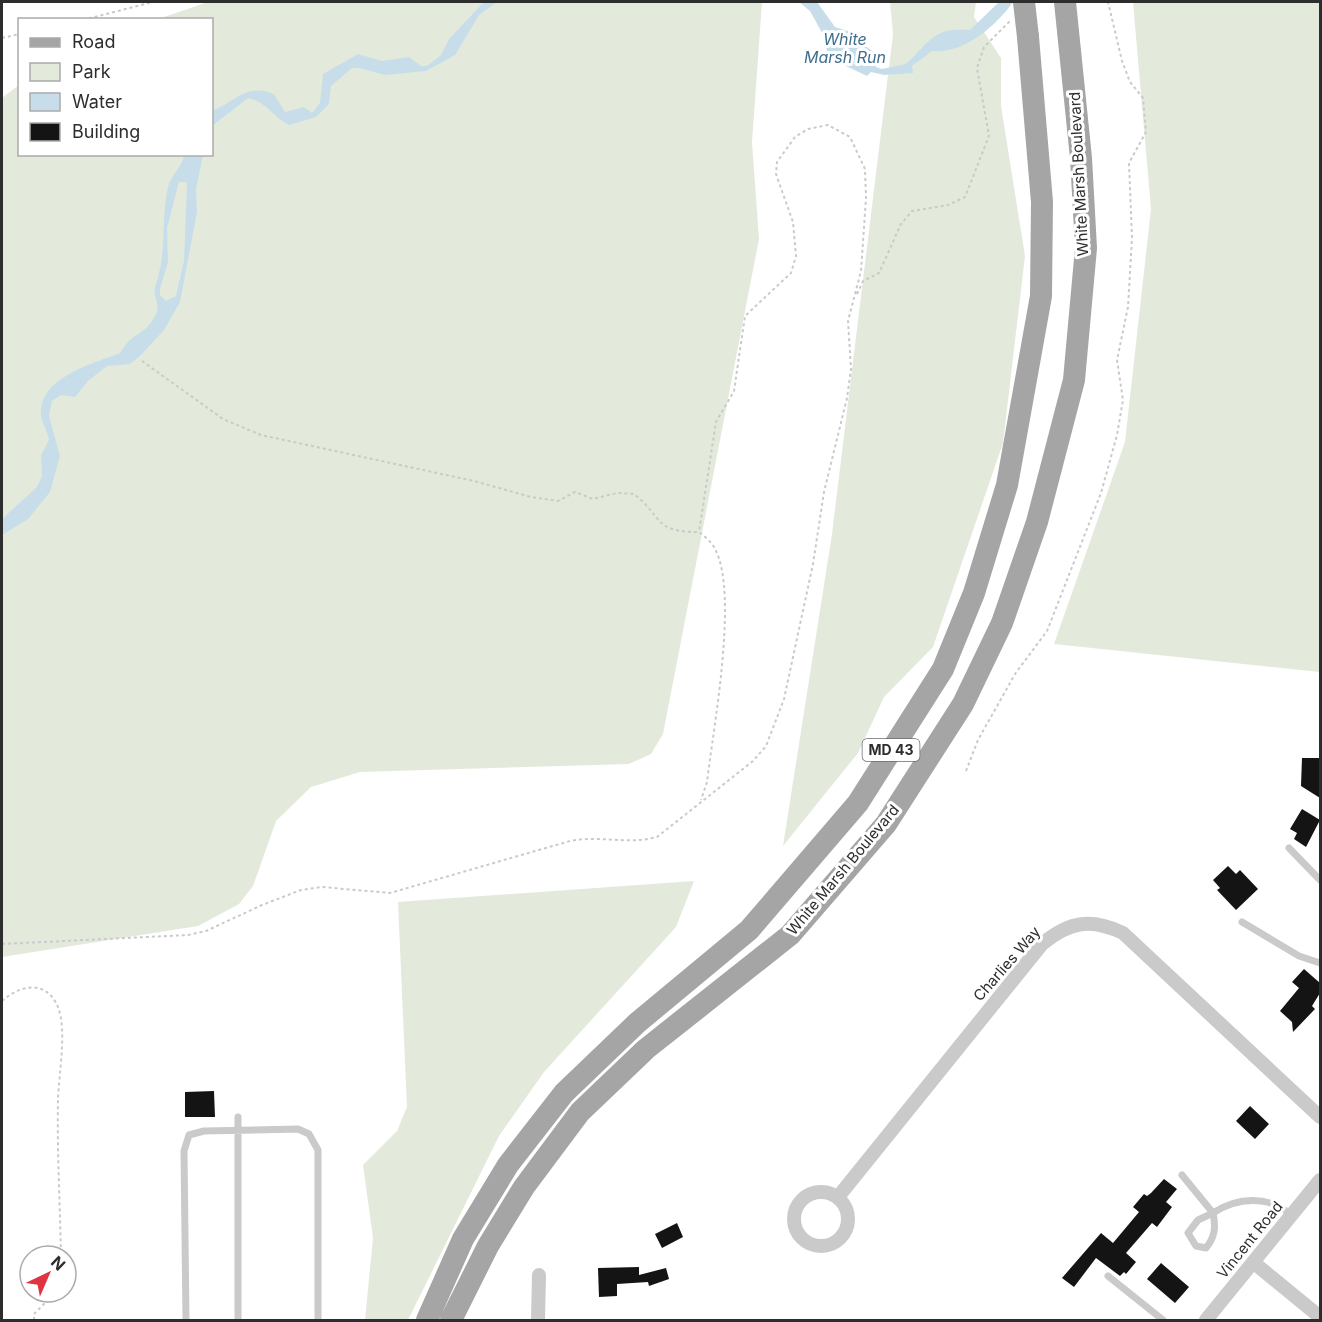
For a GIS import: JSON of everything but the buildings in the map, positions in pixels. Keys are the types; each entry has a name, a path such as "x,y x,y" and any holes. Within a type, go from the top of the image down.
{"main road":[{"name":"MD 43","path":"427,1320 463,1239 508,1165 564,1093 637,1023 749,930 858,803 943,669 975,593 1008,485 1041,296 1042,202 1024,2"},
{"name":"White Marsh Boulevard","path":"450,1320 488,1246 524,1187 580,1112 646,1048 790,935 885,824 963,704 992,644 1037,522 1074,380 1086,248 1080,147 1066,8"}],"street":[{"name":"Charlies Way","path":"838,1197 1042,944 1072,926 1105,925 1123,933 1320,1117"},
{"name":"Vincent Road","path":"1206,1320 1320,1180"},
{"path":"821,1192 838,1197 847,1212 848,1220 842,1236 836,1242 819,1246 803,1239 794,1223 798,1205 804,1198 821,1192"},
{"path":"1253,1262 1320,1317"},
{"path":"538,1320 539,1275"}],"lane":[{"path":"1289,848 1320,880"},
{"path":"1242,922 1299,956 1320,963"},
{"path":"238,1117 238,1320"},
{"path":"186,1320 185,1143 189,1135 196,1132 298,1129 309,1134 316,1143 318,1320"},
{"path":"1182,1175 1213,1213 1214,1236 1211,1242 1206,1248 1196,1246 1189,1239 1188,1233 1192,1225 1213,1213 1230,1204 1253,1200 1275,1203 1291,1215"},
{"path":"1108,1276 1163,1320"}],"path":[{"path":"91,18 153,2"},
{"path":"966,771 978,740 1015,674 1047,631 1101,493 1117,435 1123,400 1117,360 1128,307 1132,238 1129,163 1146,132 1143,98 1130,82 1122,61 1108,2"},
{"path":"2,944 153,939 197,933 301,890 322,887 390,893 577,840 597,838 643,841 657,837 753,761 766,746 784,699 813,564 824,492 847,398 852,353 848,321 855,298 863,281 879,273 901,224 912,211 948,205 964,197 989,136 977,68 984,47 1011,20"},
{"path":"2,38 18,34"},
{"path":"699,532 716,422 734,391 745,316 791,273 796,256 793,222 776,174 777,162 795,137 819,126 828,125 850,137 865,169 864,234 855,298"},
{"path":"142,362 216,414 261,435 474,481 531,497 558,501 575,492 593,499 617,493 634,494 666,528 679,533 699,532 715,549 721,569 725,611 723,656 707,782 701,800"},
{"path":"2,1001 23,987 31,986 48,993 58,1008 61,1034 58,1100 61,1244"},
{"path":"34,1320 34,1314 44,1304"}],"green space":[{"path":"208,2 762,2 752,142 759,239 663,734 651,754 629,764 360,772 311,787 276,821 253,886 239,904 198,926 2,957 2,98 18,86 18,156 213,156 213,18 161,18"},
{"path":"890,2 976,2 974,17 1001,58 1001,106 1025,256 1003,443 933,647 884,697 858,753 783,846 832,534 893,34"},
{"path":"1133,2 1320,2 1320,672 1054,644 1125,442 1151,209"},
{"path":"694,881 676,927 544,1072 499,1136 408,1320 365,1320 373,1238 363,1165 397,1131 407,1107 398,902"}],"water":[{"path":"484,2 497,2 479,15 455,55 426,71 385,75 352,68 331,86 329,104 316,117 289,125 265,106 248,98 213,125 213,111 248,92 256,91 274,94 285,112 304,107 312,113 320,103 323,74 358,54 382,61 409,57 421,66 427,66 441,55 449,39"},
{"name":"White Marsh Run","path":"799,2 817,2 835,27 854,33 875,53 876,67 882,69 906,64 940,33 958,29 970,30 999,2 1013,2 998,20 978,37 956,48 932,51 912,66 913,73 884,75 871,72 867,76 827,57 826,40 810,11"},
{"path":"184,156 203,156 196,189 197,212 180,302 164,330 130,364 107,366 88,381 75,397 61,395 52,401 49,416 60,456 50,492 28,519 2,535 2,519 37,487 42,476 41,455 49,440 41,414 43,401 49,390 70,373 120,353 129,341 147,327 156,314 158,306 154,290 163,249 164,213 168,187","holes":["179,182 187,184 184,261 176,296 166,301 160,295 160,289 168,262 167,228"]}]}
